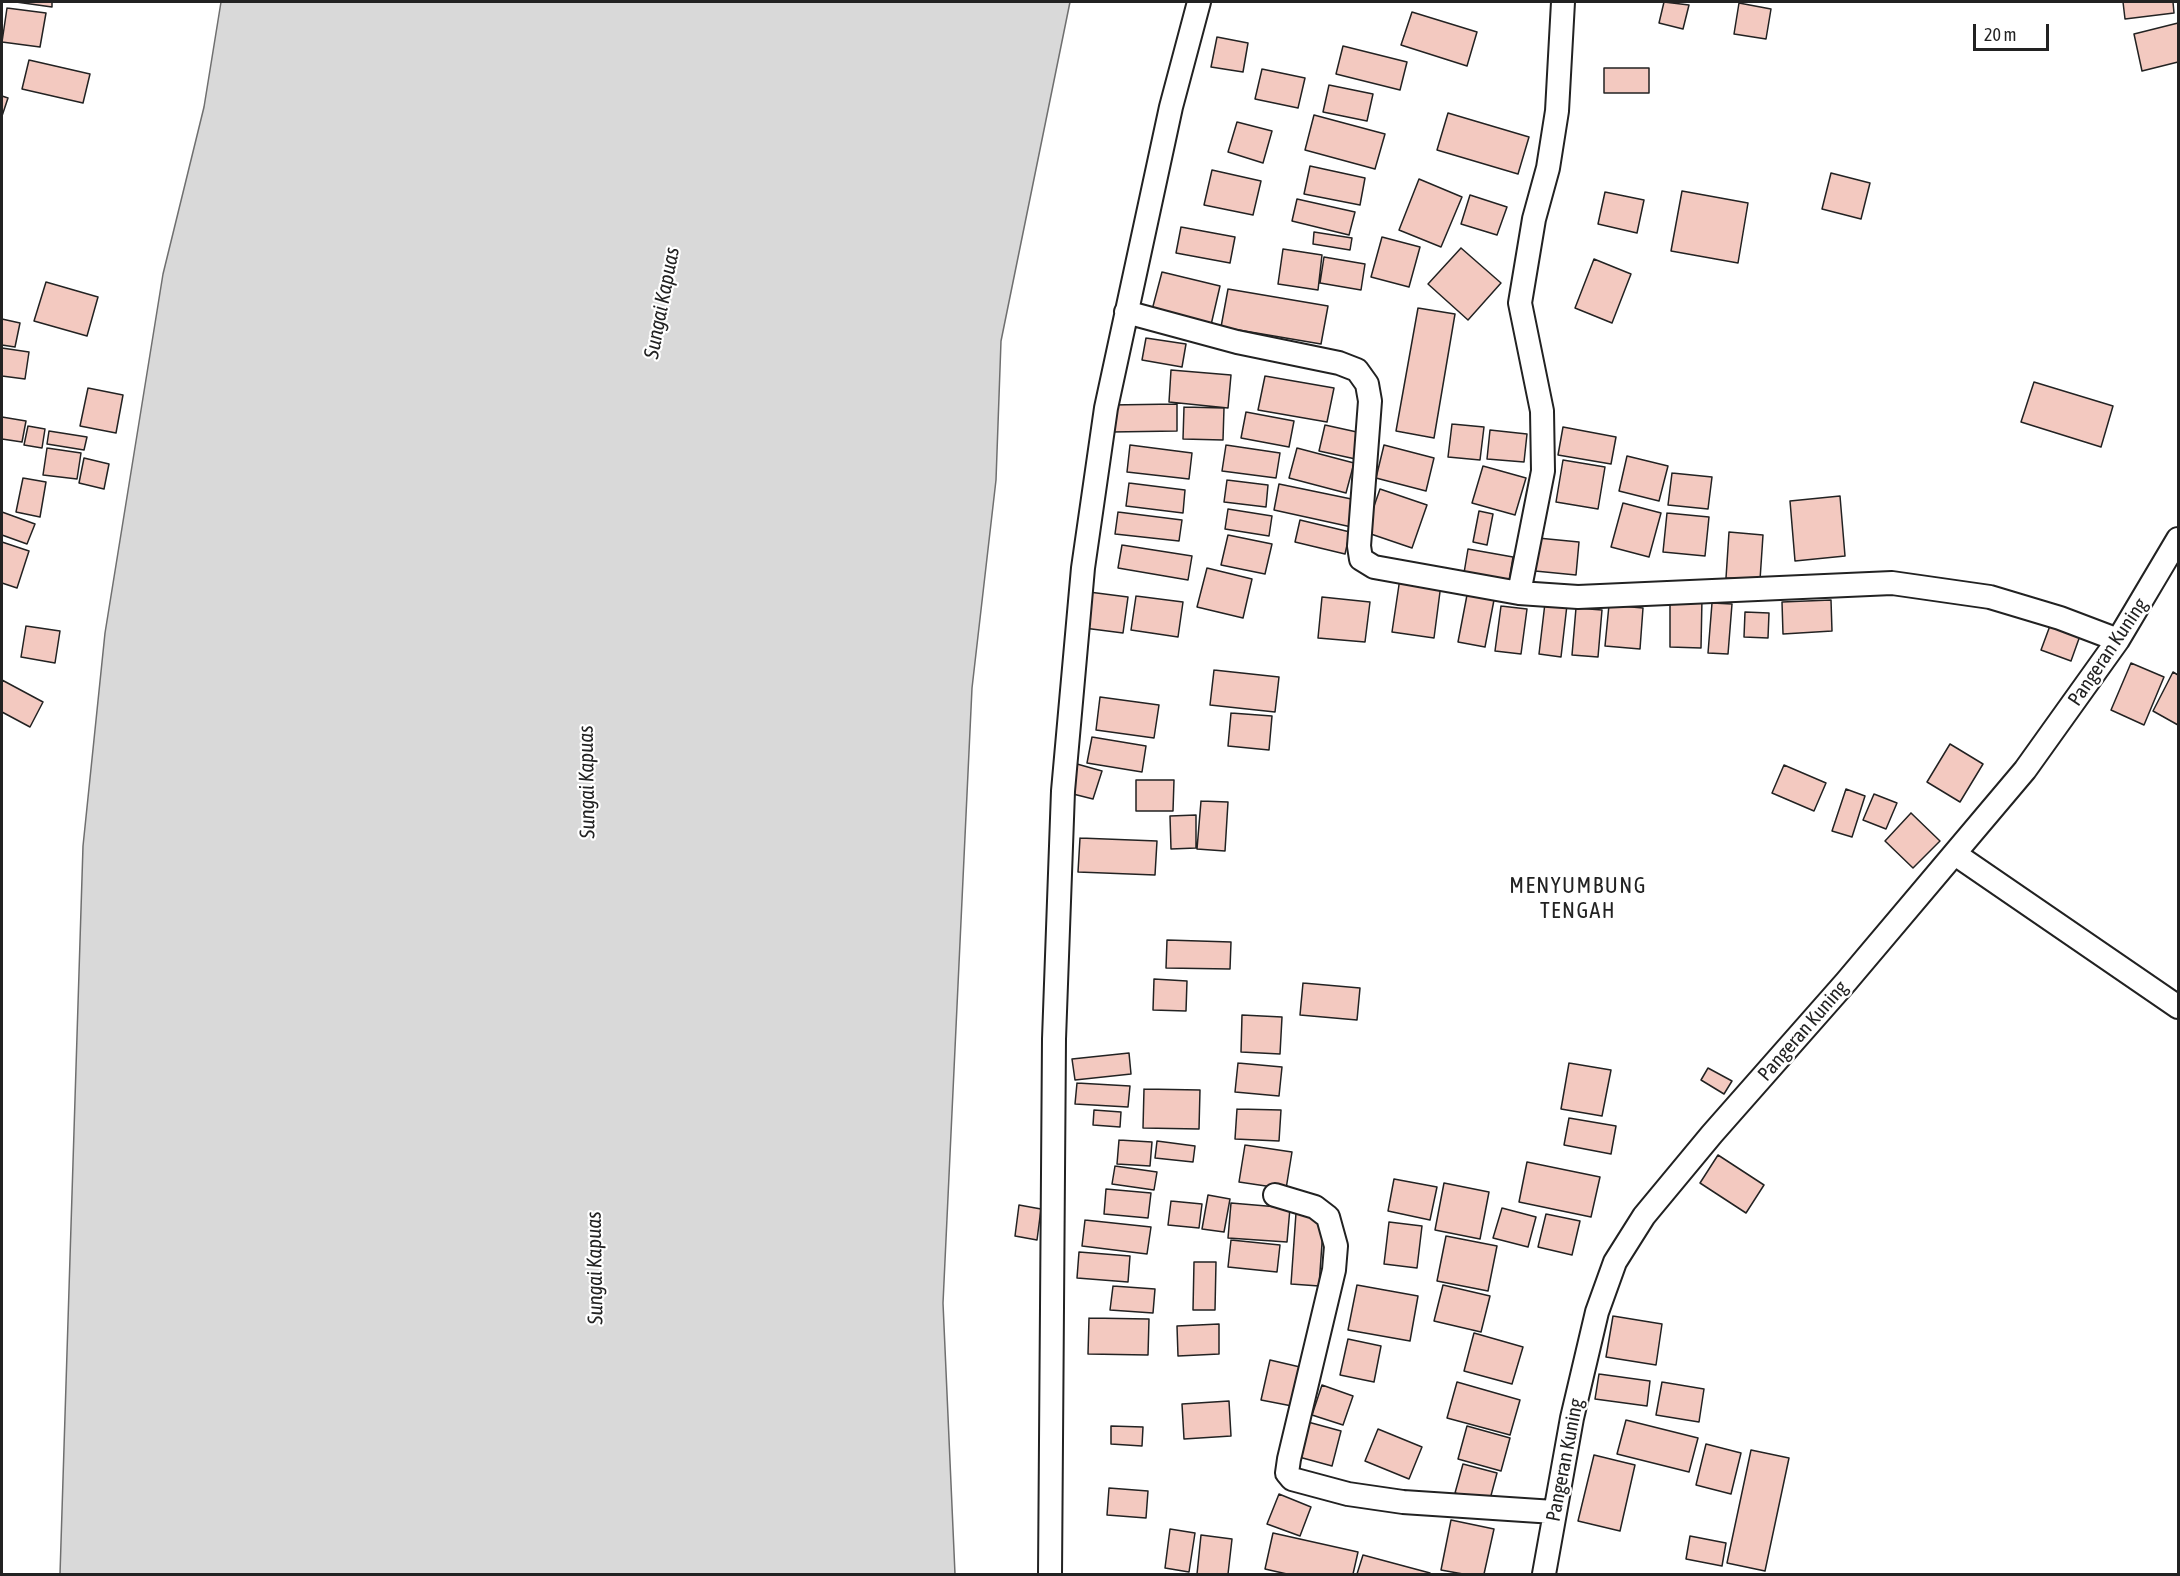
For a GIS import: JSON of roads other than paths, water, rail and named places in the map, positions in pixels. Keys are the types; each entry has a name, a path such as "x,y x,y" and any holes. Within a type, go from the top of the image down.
{"street":[{"path":"1050,1575 1054,1039 1063,791 1083,568 1106,408 1171,107 1199,2"},
{"path":"1519,593 1543,471 1542,411 1520,303 1534,219 1548,168 1557,111 1563,2"},
{"path":"1126,312 1237,342 1339,363 1357,370 1367,384 1370,400 1359,546 1361,559 1374,567 1519,593 1600,596 1892,583 1990,597 2060,618 2118,640"},
{"name":"Pangeran Kuning","path":"1544,1575 1554,1512 1597,1312 1615,1262 1644,1216 1704,1143 2025,770 2118,640 2178,539"},
{"path":"1955,854 2178,1007"},
{"path":"1275,1195 1316,1207 1328,1217 1336,1246 1334,1270 1289,1459 1287,1473 1292,1479 1348,1494 1403,1502 1554,1512"}],"water":[{"name":"Sungai Kapuas","path":"221,2 1070,2 1001,341 996,480 972,688 943,1303 955,1574 60,1574 83,846 105,633 163,274 204,107"}],"district":[{"name":"MENYUMBUNG TENGAH","path":"1578,898"}]}
